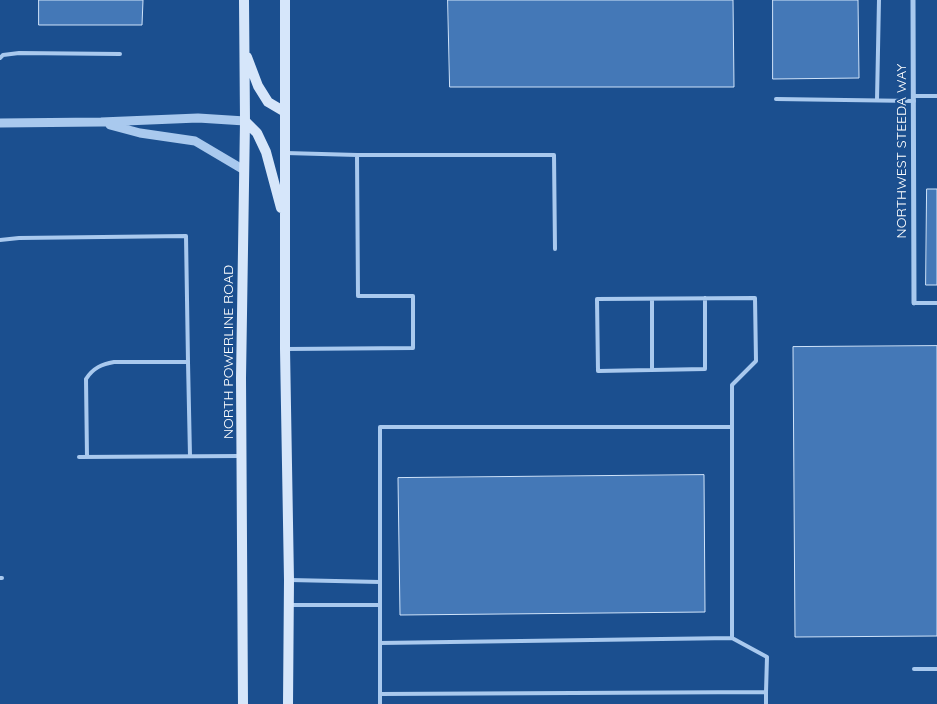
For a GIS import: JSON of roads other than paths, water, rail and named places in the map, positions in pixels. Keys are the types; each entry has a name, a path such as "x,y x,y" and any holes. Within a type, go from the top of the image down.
{"main road":[{"name":"NORTH POWERLINE ROAD","path":"243,704 244,0"},
{"path":"285,0 285,349 289,580 288,704"},
{"path":"244,49 258,86 268,102 285,112"},
{"path":"245,121 257,133 266,152 285,221"}],"street":[{"name":"NORTHWEST STEEDA WAY","path":"913,0 914,302"},
{"path":"0,123 100,122 198,118 245,121"},
{"path":"100,122 140,133 195,141 244,170"}],"lane":[{"path":"877,100 879,0"},
{"path":"0,58 3,55 19,53 120,54"},
{"path":"776,99 877,100 937,96"},
{"path":"285,153 554,155 556,249"},
{"path":"285,349 414,348 413,296 358,296 357,155"},
{"path":"0,240 19,238 186,236 190,456"},
{"path":"705,298 706,369 598,371 597,299 652,298 705,298 755,298 756,361 732,385 732,638"},
{"path":"652,298 652,370"},
{"path":"914,302 937,303"},
{"path":"87,457 86,379 92,370 104,364 114,362 188,362"},
{"path":"380,704 380,428 732,427"},
{"path":"79,457 242,456"},
{"path":"289,580 380,582"},
{"path":"288,605 380,605"},
{"path":"380,643 732,638 767,658 766,704"},
{"path":"914,669 937,669"},
{"path":"380,694 766,692"}]}
